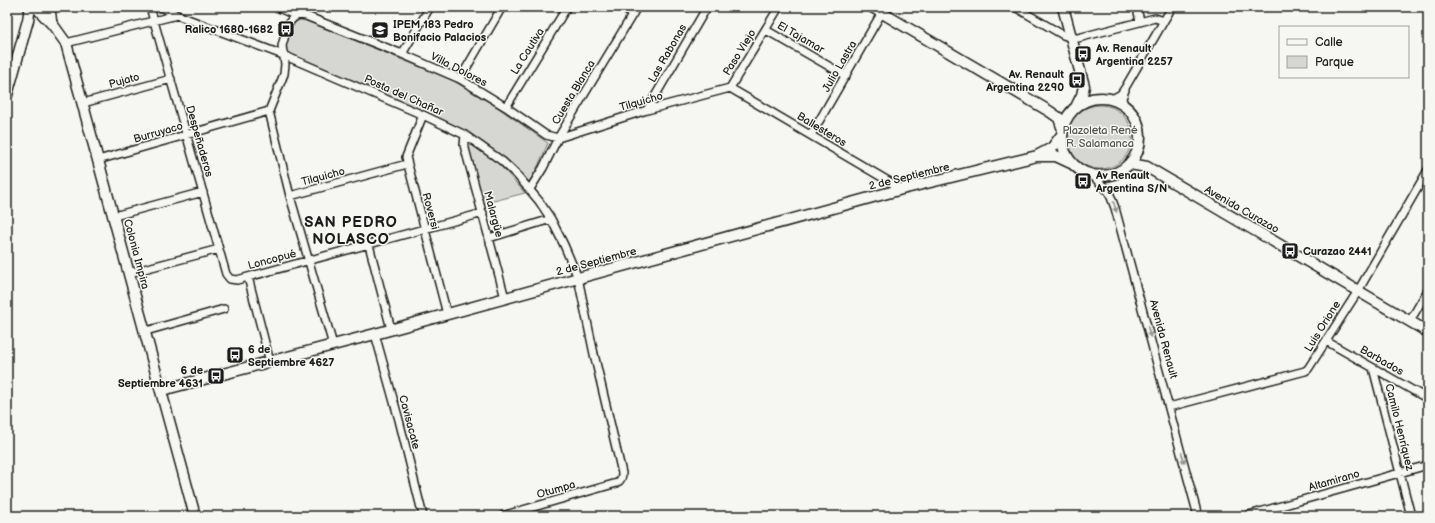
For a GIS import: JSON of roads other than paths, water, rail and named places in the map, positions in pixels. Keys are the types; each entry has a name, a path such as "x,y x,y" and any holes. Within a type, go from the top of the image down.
{"street":[{"path":"7,95 28,20 30,7"},
{"name":"Colonia Impira","path":"36,7 53,25 66,44 146,331 195,516"},
{"path":"51,7 53,25"},
{"name":"Despeñaderos","path":"150,7 226,274 230,279"},
{"name":"Posta del Chañar","path":"161,7 176,15 283,55 423,115 465,135 502,161 530,189 551,220 578,278 622,473 620,481 617,483"},
{"name":"Villa Dolores","path":"277,7 306,16 460,79 506,107 546,135 558,138"},
{"path":"308,7 293,18 288,24 282,46 285,64 284,74 269,111 290,196 333,345"},
{"path":"402,54 430,7"},
{"path":"460,79 502,7"},
{"name":"La Cautiva","path":"506,107 567,7"},
{"path":"620,7 632,14"},
{"name":"Cuesta Blanca","path":"530,189 543,168 558,138 637,7"},
{"name":"Las Rabonas","path":"647,110 707,7"},
{"name":"Paso Viejo","path":"730,88 779,7"},
{"path":"872,7 884,10 1059,118 1063,149 1074,165 1082,171 1093,176 1114,174 1130,164 1139,147 1140,136 1138,125 1134,116 1124,106 1112,99 1098,97 1088,99 1072,110 1058,114 1049,111"},
{"path":"1015,7 1063,35 1072,38 1078,38 1155,18 1164,21"},
{"path":"1062,132 1072,110 1081,98 1084,91 1082,75 1064,7"},
{"path":"1137,7 1140,22"},
{"path":"1112,99 1121,94 1125,88 1172,7"},
{"name":"Julio Lastra","path":"811,135 884,10"},
{"path":"66,44 176,15"},
{"name":"El Tajamar","path":"766,30 846,76"},
{"path":"1082,75 1089,89 1098,97"},
{"name":"Pujato","path":"83,103 171,79"},
{"name":"Tilquicho","path":"558,138 647,110 730,88"},
{"name":"Ballesteros","path":"730,88 902,189"},
{"path":"1124,106 1122,98 1125,88"},
{"name":"Burruyaco","path":"98,160 269,111"},
{"name":"Roversi","path":"423,115 406,157 447,314"},
{"name":"2 de Septiembre","path":"1037,156 1052,148 1062,132"},
{"name":"Malargüe","path":"465,135 464,145 505,298"},
{"name":"Avenida Curazao","path":"1136,153 1140,161 1147,167 1428,332"},
{"name":"2 de Septiembre","path":"162,390 375,334 902,189 1037,156 1056,156 1074,165"},
{"name":"Tilquicho","path":"290,196 407,164"},
{"name":"Avenida Curazao","path":"1130,164 1147,167"},
{"name":"Luis Orione","path":"1169,407 1308,369 1426,180 1428,170"},
{"name":"Avenida Renault","path":"1093,176 1109,192 1114,203 1198,516"},
{"path":"114,216 203,192"},
{"name":"Loncopué","path":"230,279 237,280 483,214"},
{"path":"489,238 551,220"},
{"path":"368,244 391,329"},
{"path":"130,273 219,248"},
{"path":"248,277 270,362"},
{"path":"1410,321 1428,290"},
{"path":"146,331 224,309"},
{"name":"Cavisacate","path":"375,334 399,420 423,516"},
{"name":"Barbados","path":"1326,341 1428,399"},
{"name":"Camilo Henríquez","path":"1373,368 1411,516"},
{"name":"Altamirano","path":"1245,516 1428,465"},
{"name":"Otumpa","path":"502,516 617,483"}],"place":[{"name":"Ralico 1680-1682","path":"286,29"},
{"name":"IPEM 183 Pedro Bonifacio Palacios","path":"380,30"},
{"name":"Av. Renault Argentina 2257","path":"1083,54"},
{"name":"Av. Renault Argentina 2290","path":"1077,80"},
{"name":"Av Renault Argentina S/N","path":"1083,181"},
{"name":"Curazao 2441","path":"1290,251"},
{"name":"6 de Septiembre 4627","path":"235,355"},
{"name":"6 de Septiembre 4631","path":"216,376"}],"district":[{"name":"SAN PEDRO NOLASCO","path":"351,230"}],"park label":[{"name":"Plazoleta René R. Salamanca","path":"1100,136"}]}
